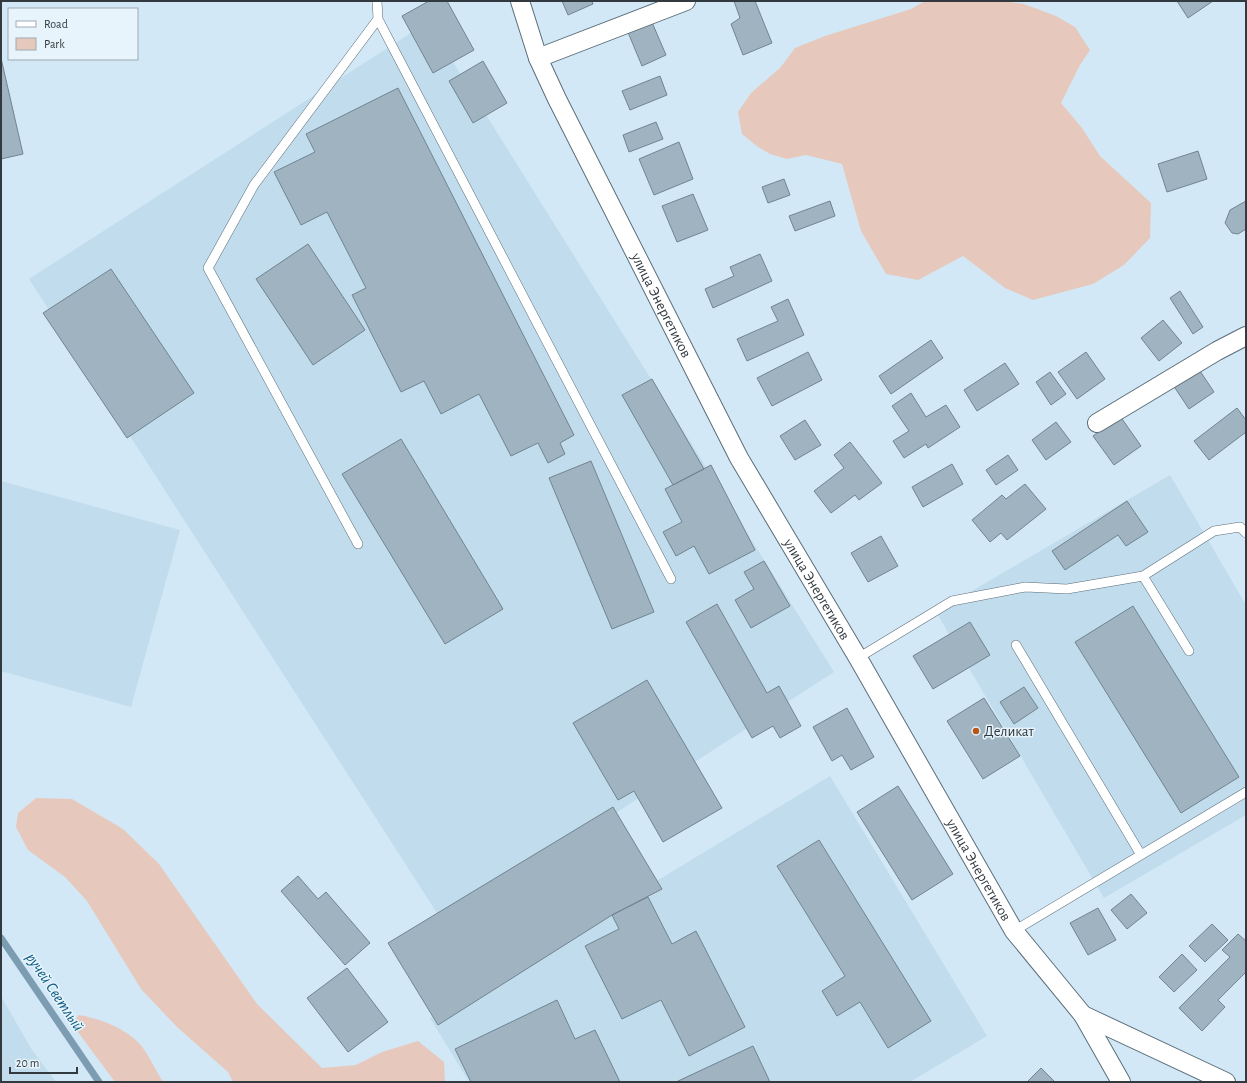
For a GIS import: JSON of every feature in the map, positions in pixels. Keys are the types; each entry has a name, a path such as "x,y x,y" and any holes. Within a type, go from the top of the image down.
{"street":[{"name":"улица Энергетиков","path":"520,1 538,58 560,106 739,458 858,658 1014,931 1083,1015 1226,1082"},
{"path":"538,58 686,1"},
{"path":"1097,423 1217,351 1246,336"},
{"path":"1083,1015 1121,1082"}],"lane":[{"path":"377,1 378,19 671,579"},
{"path":"358,544 208,268 254,185 378,19"},
{"path":"858,658 952,601 1025,587 1066,589 1142,576 1214,531 1240,527 1246,533"},
{"path":"1142,576 1189,651"},
{"path":"1016,645 1140,855"},
{"path":"1014,931 1246,792"}],"shaded area":[{"path":"428,22 834,672 444,924 29,279"},
{"path":"1170,475 1246,605 1246,815 1104,898 936,612"},
{"path":"1,481 180,530 131,707 1,671"},
{"path":"830,776 987,1036 910,1082 469,1082 430,1018"},
{"path":"1,996 32,1050 56,1082 1,1082"}],"green space":[{"path":"925,1 1003,1 1024,4 1056,16 1075,27 1090,50 1080,65 1061,103 1082,128 1100,156 1151,203 1150,238 1124,265 1093,284 1033,300 1005,288 963,256 918,280 886,274 861,231 842,164 806,155 787,159 770,154 758,147 742,134 738,112 751,93 780,68 795,48 825,36 911,9"},
{"path":"36,798 72,799 123,829 159,864 257,1004 322,1068 356,1065 382,1052 418,1041 444,1062 445,1082 233,1082 228,1072 177,1027 141,989 87,901 65,877 28,850 16,827 18,813"},
{"path":"79,1015 111,1024 132,1037 145,1050 163,1082 115,1082 72,1024"}],"building":[{"path":"429,1 447,1 474,50 433,73 402,16"},
{"path":"562,1 592,1 593,4 568,15"},
{"path":"734,1 755,1 772,43 743,55 731,24 740,18"},
{"path":"1177,1 1213,1 1188,18"},
{"path":"651,20 666,55 642,66 627,30"},
{"path":"1,58 23,154 1,159"},
{"path":"483,61 507,103 473,123 449,81"},
{"path":"660,76 667,95 630,110 622,91"},
{"path":"398,88 574,435 560,443 565,454 548,463 538,443 511,456 479,394 441,414 424,381 401,392 352,295 366,288 327,212 301,225 274,172 315,152 306,134"},
{"path":"656,122 663,139 629,152 623,135"},
{"path":"679,142 693,179 654,195 639,159"},
{"path":"1198,151 1207,179 1167,192 1158,164"},
{"path":"784,179 790,195 768,203 762,187"},
{"path":"693,194 708,230 677,242 662,206"},
{"path":"830,201 835,216 795,231 789,216"},
{"path":"1246,201 1246,229 1238,234 1232,233 1225,223 1230,210"},
{"path":"308,244 365,330 313,365 256,279"},
{"path":"760,254 772,281 713,308 705,289 734,276 730,267"},
{"path":"111,269 194,393 127,438 43,313"},
{"path":"1180,291 1203,327 1193,334 1170,298"},
{"path":"788,299 804,335 747,361 737,339 778,321 771,307"},
{"path":"1163,320 1182,343 1159,361 1141,338"},
{"path":"931,340 943,358 891,394 879,376"},
{"path":"808,352 822,380 772,406 757,378"},
{"path":"1086,352 1105,379 1077,399 1058,372"},
{"path":"1005,363 1019,384 977,411 964,390"},
{"path":"1198,368 1214,392 1189,409 1173,385"},
{"path":"1050,372 1066,394 1051,405 1036,382"},
{"path":"652,379 704,469 673,485 622,395"},
{"path":"911,393 926,417 946,405 960,427 928,448 926,444 904,458 893,441 909,431 892,406"},
{"path":"1237,408 1246,420 1246,432 1209,460 1194,441"},
{"path":"1120,416 1141,446 1114,465 1093,436"},
{"path":"805,420 821,445 795,460 780,436"},
{"path":"1056,422 1071,442 1046,460 1032,440"},
{"path":"401,439 503,609 445,644 342,474"},
{"path":"850,442 882,483 859,500 855,495 831,513 814,491 844,468 834,455"},
{"path":"1008,455 1018,470 996,485 986,470"},
{"path":"591,461 654,612 612,629 549,478"},
{"path":"952,464 963,484 923,507 912,487"},
{"path":"711,465 755,550 709,574 694,546 676,556 663,532 682,522 665,489"},
{"path":"1025,484 1046,509 1007,540 1001,533 990,542 972,520 1002,495 1006,499"},
{"path":"1127,501 1148,532 1126,546 1118,535 1065,570 1052,551"},
{"path":"881,536 898,566 868,582 851,553"},
{"path":"764,561 790,606 751,628 735,600 754,589 744,572"},
{"path":"717,604 767,693 779,686 801,726 780,738 773,726 752,738 686,622"},
{"path":"1133,606 1239,777 1181,813 1075,642"},
{"path":"970,622 990,655 933,689 913,656"},
{"path":"647,680 722,808 663,842 634,791 618,800 573,723"},
{"path":"1024,687 1038,708 1014,724 1000,702"},
{"path":"984,698 1020,756 983,779 947,721"},
{"path":"847,708 874,757 851,770 842,755 832,761 813,727"},
{"path":"898,786 953,874 912,900 857,812"},
{"path":"613,807 662,889 612,915 438,1025 388,943"},
{"path":"819,840 931,1021 888,1048 860,1002 837,1016 822,991 845,976 777,866"},
{"path":"298,876 318,899 326,892 370,943 345,965 281,891"},
{"path":"1131,894 1147,913 1127,929 1111,910"},
{"path":"648,897 672,944 696,931 745,1027 689,1056 661,1000 622,1019 585,946 619,929 612,915"},
{"path":"1098,908 1116,940 1088,955 1070,923"},
{"path":"1212,924 1228,940 1205,962 1189,946"},
{"path":"1238,934 1246,941 1246,972 1218,1000 1225,1007 1202,1031 1179,1008 1230,957 1222,950"},
{"path":"1182,954 1197,970 1174,992 1159,977"},
{"path":"347,968 388,1022 348,1052 307,998"},
{"path":"557,1000 575,1039 595,1030 620,1082 471,1082 455,1049"},
{"path":"753,1046 770,1082 676,1082"},
{"path":"1041,1068 1055,1082 1027,1082"}],"waterway":[{"name":"ручей Светлый","path":"1,938 99,1082"}],"place":[{"name":"Деликат","path":"976,731"}]}
